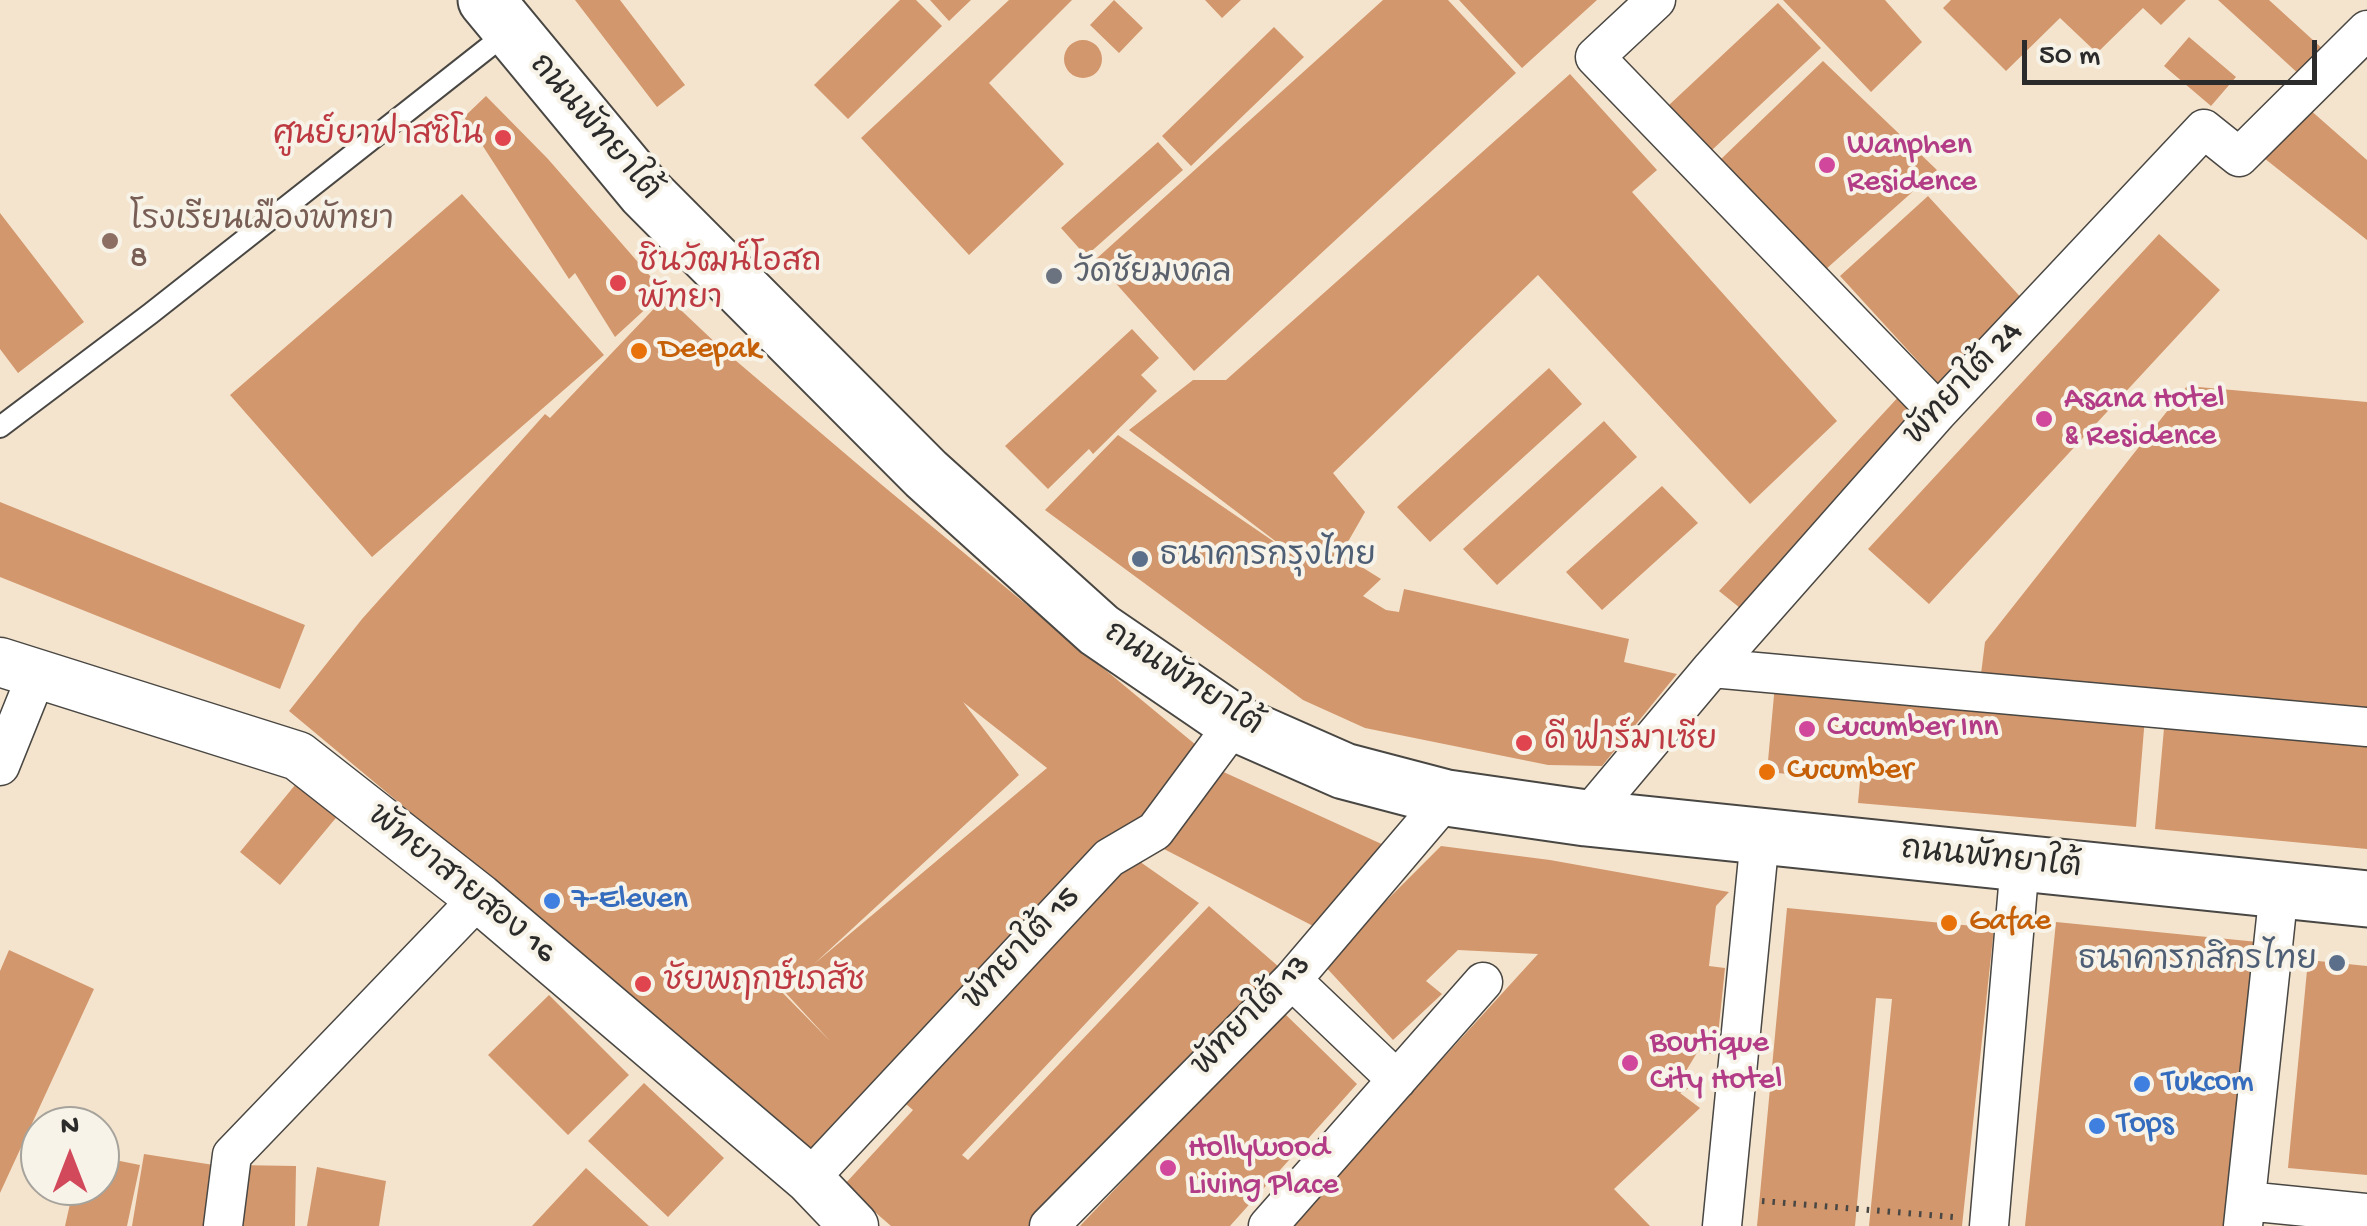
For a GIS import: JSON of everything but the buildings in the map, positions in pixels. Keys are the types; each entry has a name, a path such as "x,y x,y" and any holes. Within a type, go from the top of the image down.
{"main road":[{"name":"ถนนพัทยาใต้","path":"498,15 645,192 926,474 1099,630 1235,723 1344,771 1447,798 1760,837 2367,898"}],"street":[{"path":"1656,0 1594,57 1938,412"},
{"name":"พัทยาใต้ 24","path":"1586,818 1712,668 1938,412 2204,129 2239,157 2367,30"},
{"path":"0,766 18,668"},
{"name":"พัทยาสายสอง 16","path":"18,668 298,756 479,898 809,1179 854,1226"},
{"path":"1712,668 2367,727"},
{"name":"พัทยาใต้ 15","path":"809,1179 1109,858 1155,832 1235,723"},
{"name":"พัทยาใต้ 13","path":"1049,1226 1292,980 1447,798"},
{"path":"1723,1212 1760,837"},
{"path":"1990,1223 2020,864"},
{"path":"2279,890 2244,1214 2367,1213"},
{"path":"223,1226 232,1155 479,898"},
{"path":"1292,980 1398,1080"},
{"path":"1268,1226 1483,982"}],"lane":[{"path":"3,419 498,15"}],"path":[{"path":"1723,1212 1990,1223"}],"place":[{"name":"ศูนย์ยาฟาสซิโน","path":"503,138"},
{"name":"Wanphen Residence","path":"1827,165"},
{"name":"โรงเรียนเมืองพัทยา 8","path":"110,241"},
{"name":"วัดชัยมงคล","path":"1054,276"},
{"name":"ชินวัฒน์โอสถ พัทยา","path":"618,283"},
{"name":"Deepak","path":"639,351"},
{"name":"Asana Hotel & Residence","path":"2044,419"},
{"name":"ธนาคารกรุงไทย","path":"1140,559"},
{"name":"Cucumber Inn","path":"1807,729"},
{"name":"ดี ฟาร์มาเซีย","path":"1524,743"},
{"name":"Cucumber","path":"1767,772"},
{"name":"7-Eleven","path":"552,901"},
{"name":"Gafae","path":"1949,923"},
{"name":"ธนาคารกสิกรไทย","path":"2337,963"},
{"name":"ชัยพฤกษ์เภสัช","path":"643,984"},
{"name":"Boutique City Hotel","path":"1630,1063"},
{"name":"Tukcom","path":"2142,1084"},
{"name":"Tops","path":"2097,1126"},
{"name":"Hollywood Living Place","path":"1168,1168"}]}
